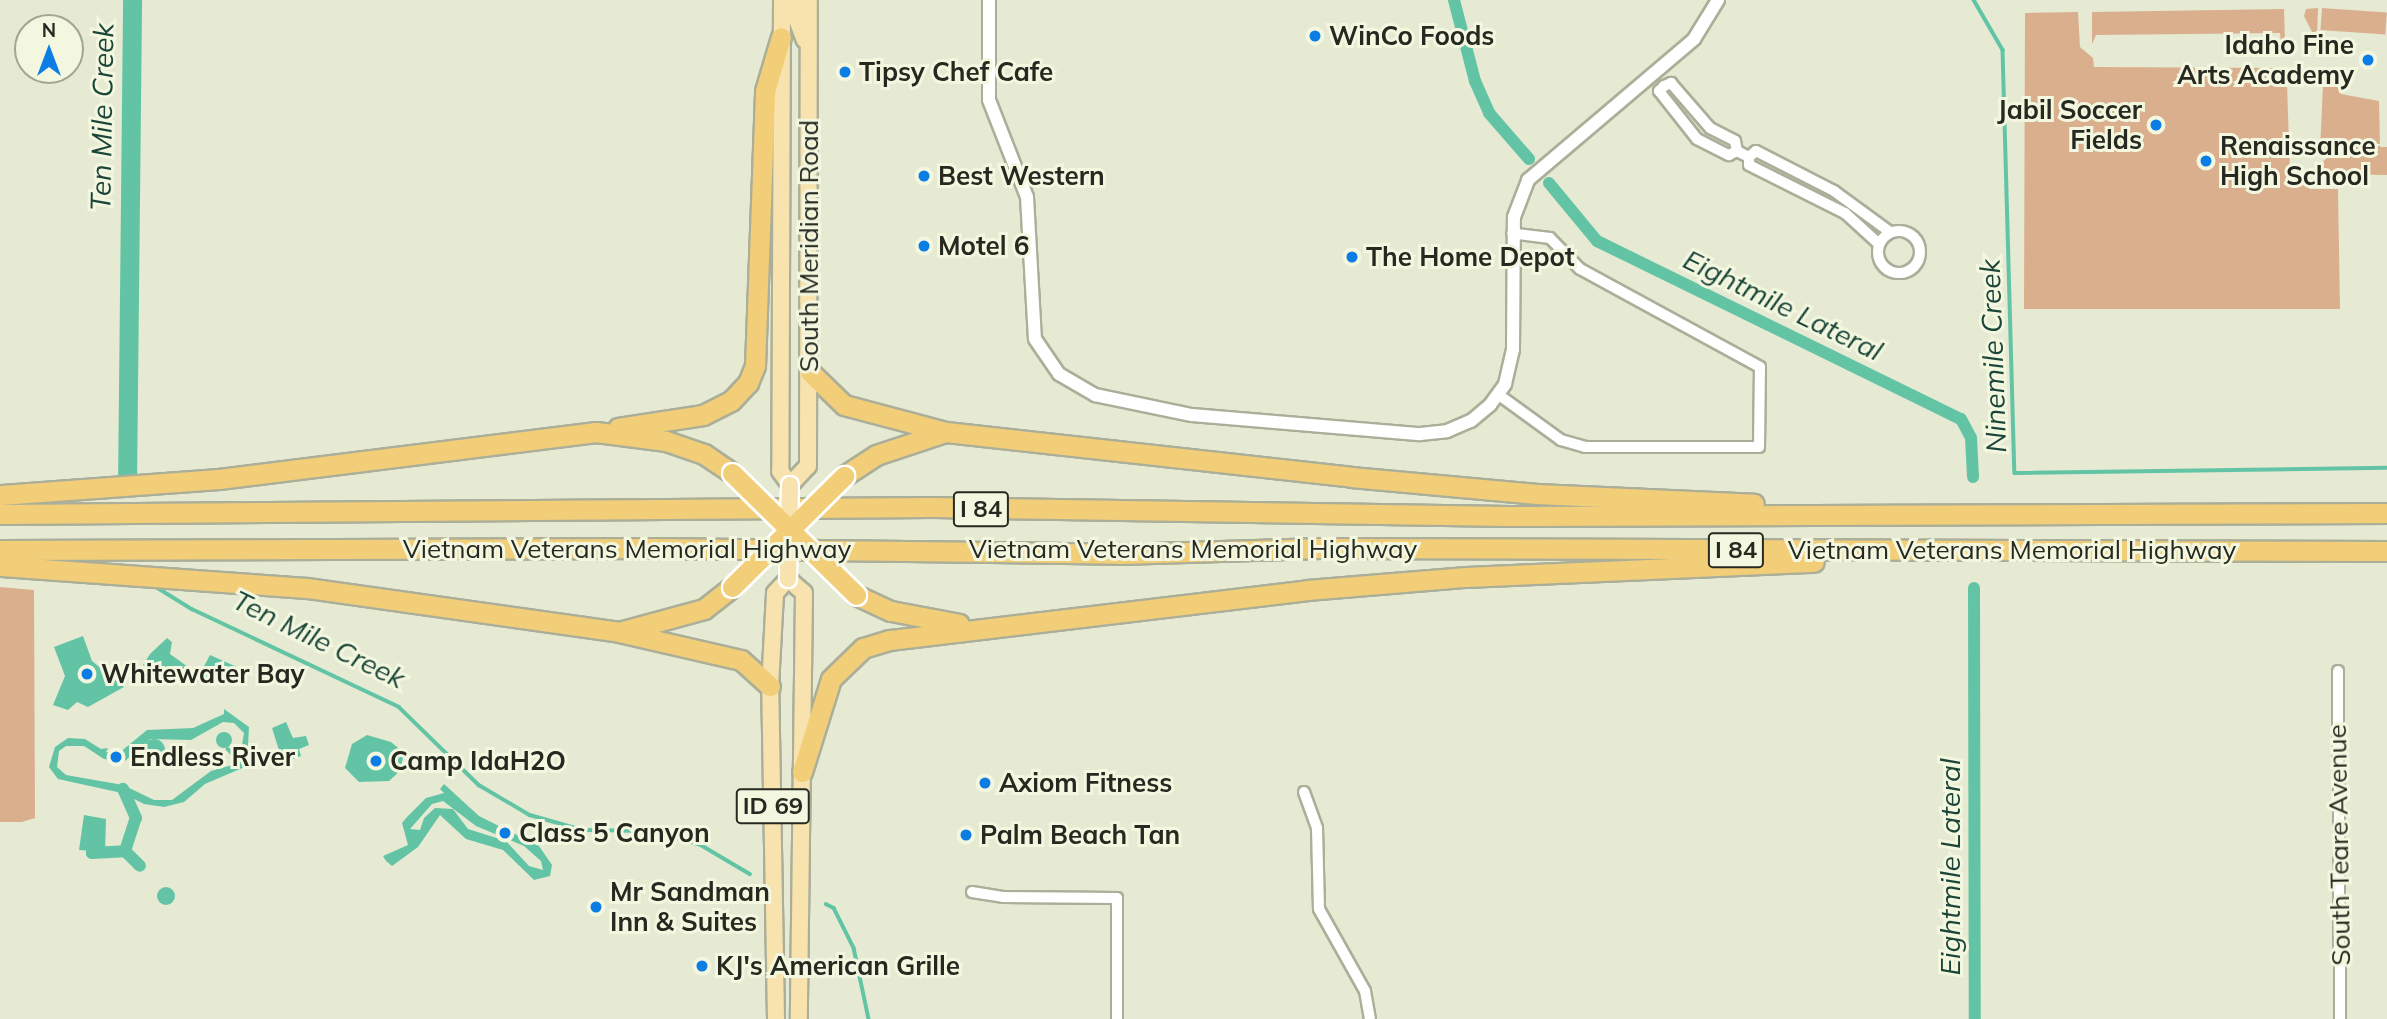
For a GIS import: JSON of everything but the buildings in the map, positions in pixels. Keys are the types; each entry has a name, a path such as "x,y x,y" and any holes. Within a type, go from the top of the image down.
{"highway":[{"path":"0,495 219,479 596,432 703,415 731,401 748,383 759,346 765,91 781,37"},
{"path":"810,372 845,405 946,432 1179,461 1537,494 1961,513"},
{"path":"596,432 666,441 704,454 732,473 789,533 856,595 936,623 1007,627"},
{"path":"619,632 704,609 732,587 789,533 844,476 876,455 946,432"},
{"name":"Vietnam Veterans Memorial Highway","path":"0,514 932,507 1508,516 2387,513"},
{"name":"Vietnam Veterans Memorial Highway","path":"0,550 654,548 1120,555 1321,548 2387,551"},
{"path":"802,772 831,679 863,648 1007,627 1332,587 1961,551"},
{"path":"0,566 307,588 619,632 741,660 769,686"}],"main road":[{"name":"South Meridian Road","path":"776,1019 769,686 775,593 788,579 790,485 780,471 782,0"},
{"path":"794,0 794,12 807,45"},
{"name":"South Meridian Road","path":"790,485 808,466 811,279 807,45 809,0"},
{"name":"ID 69","path":"788,579 804,593 799,1019"}],"street":[{"path":"989,0 989,100 1027,197 1035,339 1059,374 1095,395 1192,415 1420,434 1459,428 1482,413 1499,394 1513,350 1512,233 1520,197 1535,171 1694,39 1718,0"},
{"path":"1655,72 1664,86"},
{"path":"1671,83 1710,128 1735,141 1737,151 1729,155 1697,139 1659,91 1671,83"},
{"path":"1737,151 1749,157"},
{"path":"1756,151 1834,191 1890,232 1904,231 1916,239 1920,253 1915,266 1903,273 1889,271 1880,262 1879,244 1844,213 1749,165 1749,157 1756,151"},
{"path":"1879,244 1890,232"},
{"path":"1499,394 1560,440 1585,447 1759,447 1760,367 1580,269 1550,238 1512,233"},
{"name":"South Teare Avenue","path":"2338,671 2340,1019"},
{"path":"1304,792 1317,828 1319,909 1365,991 1370,1019"},
{"path":"972,892 1003,897 1117,898 1116,1019"}],"shaded area":[{"path":"2318,8 2317,37 2304,16 2306,9"},
{"path":"2322,8 2387,13 2385,34 2320,30"},
{"path":"2284,9 2285,42 2281,42 2280,33 2096,35 2092,44 2092,12"},
{"name":"Jabil Soccer Fields","path":"2078,12 2080,47 2093,58 2094,67 2277,68 2278,83 2287,83 2290,175 2310,189 2338,189 2340,309 2024,309 2025,13"},
{"path":"2323,85 2341,86 2341,94 2379,101 2380,147 2387,147 2387,175 2317,174 2316,168 2327,158 2320,150"},
{"path":"0,587 34,590 35,818 22,822 0,822"},
{"name":"Whitewater Bay","path":"83,636 92,661 124,687 88,707 77,702 68,710 53,705 65,676 54,647"},
{"path":"167,638 172,642 170,654 195,672 202,670 210,655 237,667 230,682 190,682 164,669 160,674 146,668 143,665 150,654"},
{"name":"Endless River","path":"224,709 249,727 247,766 205,784 184,802 164,807 144,804 122,793 58,779 49,767 55,747 68,738 85,739 101,749 108,748 106,752 119,753 147,730 193,728 224,714","holes":["223,722 234,723 244,733 239,763 211,771 172,800 154,800 123,785 66,775 57,767 59,751 66,746 84,746 104,759 125,761 150,739 191,740"]},
{"path":"286,722 293,738 306,736 309,745 299,749 301,756 283,763 272,728"},
{"path":"224,732 230,734 230,746 224,748 218,746 216,740 218,734"},
{"name":"Camp IdaH2O","path":"367,735 391,742 404,753 400,771 389,781 359,782 345,768 352,744"},
{"path":"150,739 158,739 165,746 165,754 158,761 150,761 143,754 143,746"},
{"name":"Class 5 Canyon","path":"444,784 479,816 539,846 552,865 550,876 534,880 503,850 466,839 440,815 418,847 392,866 383,856 408,845 402,823 426,798 444,793 440,789","holes":["443,801 476,826 524,846 541,861 543,870 529,866 506,841 468,829 453,809 435,808 424,818 420,830 410,829 432,804"]},
{"path":"84,815 106,819 105,852 79,850"},
{"path":"162,887 170,887 175,896 173,903 162,905 157,900 157,892"}],"waterway":[{"name":"Ten Mile Creek","path":"127,486 132,0"},
{"name":"Eightmile Lateral","path":"1454,0 1475,81 1489,113 1529,159"},
{"name":"Ninemile Creek","path":"1974,0 2003,50 2015,473 2387,468"},
{"name":"Eightmile Lateral","path":"1549,183 1597,241 1961,419 1971,438 1973,477"},
{"name":"Ten Mile Creek","path":"158,588 192,609 399,707 479,785 530,815 583,830 651,831 701,845 750,874"},
{"name":"Eightmile Lateral","path":"1974,588 1975,1019"},
{"path":"228,749 236,757 236,768"},
{"path":"94,836 92,853 125,851 136,818 123,789"},
{"path":"125,851 140,866"},
{"name":"Ten Mile Creek","path":"826,904 834,908 854,948 869,1019"}],"place":[{"name":"WinCo Foods","path":"1315,36"},
{"name":"Idaho Fine Arts Academy","path":"2368,60"},
{"name":"Tipsy Chef Cafe","path":"845,72"},
{"name":"Jabil Soccer Fields","path":"2156,125"},
{"name":"Renaissance High School","path":"2206,161"},
{"name":"Best Western","path":"924,176"},
{"name":"Motel 6","path":"924,246"},
{"name":"The Home Depot","path":"1352,257"},
{"name":"Whitewater Bay","path":"87,674"},
{"name":"Endless River","path":"116,757"},
{"name":"Camp IdaH2O","path":"376,761"},
{"name":"Axiom Fitness","path":"985,783"},
{"name":"Class 5 Canyon","path":"505,833"},
{"name":"Palm Beach Tan","path":"966,835"},
{"name":"Mr Sandman Inn & Suites","path":"596,907"},
{"name":"KJ's American Grille","path":"702,966"}]}
